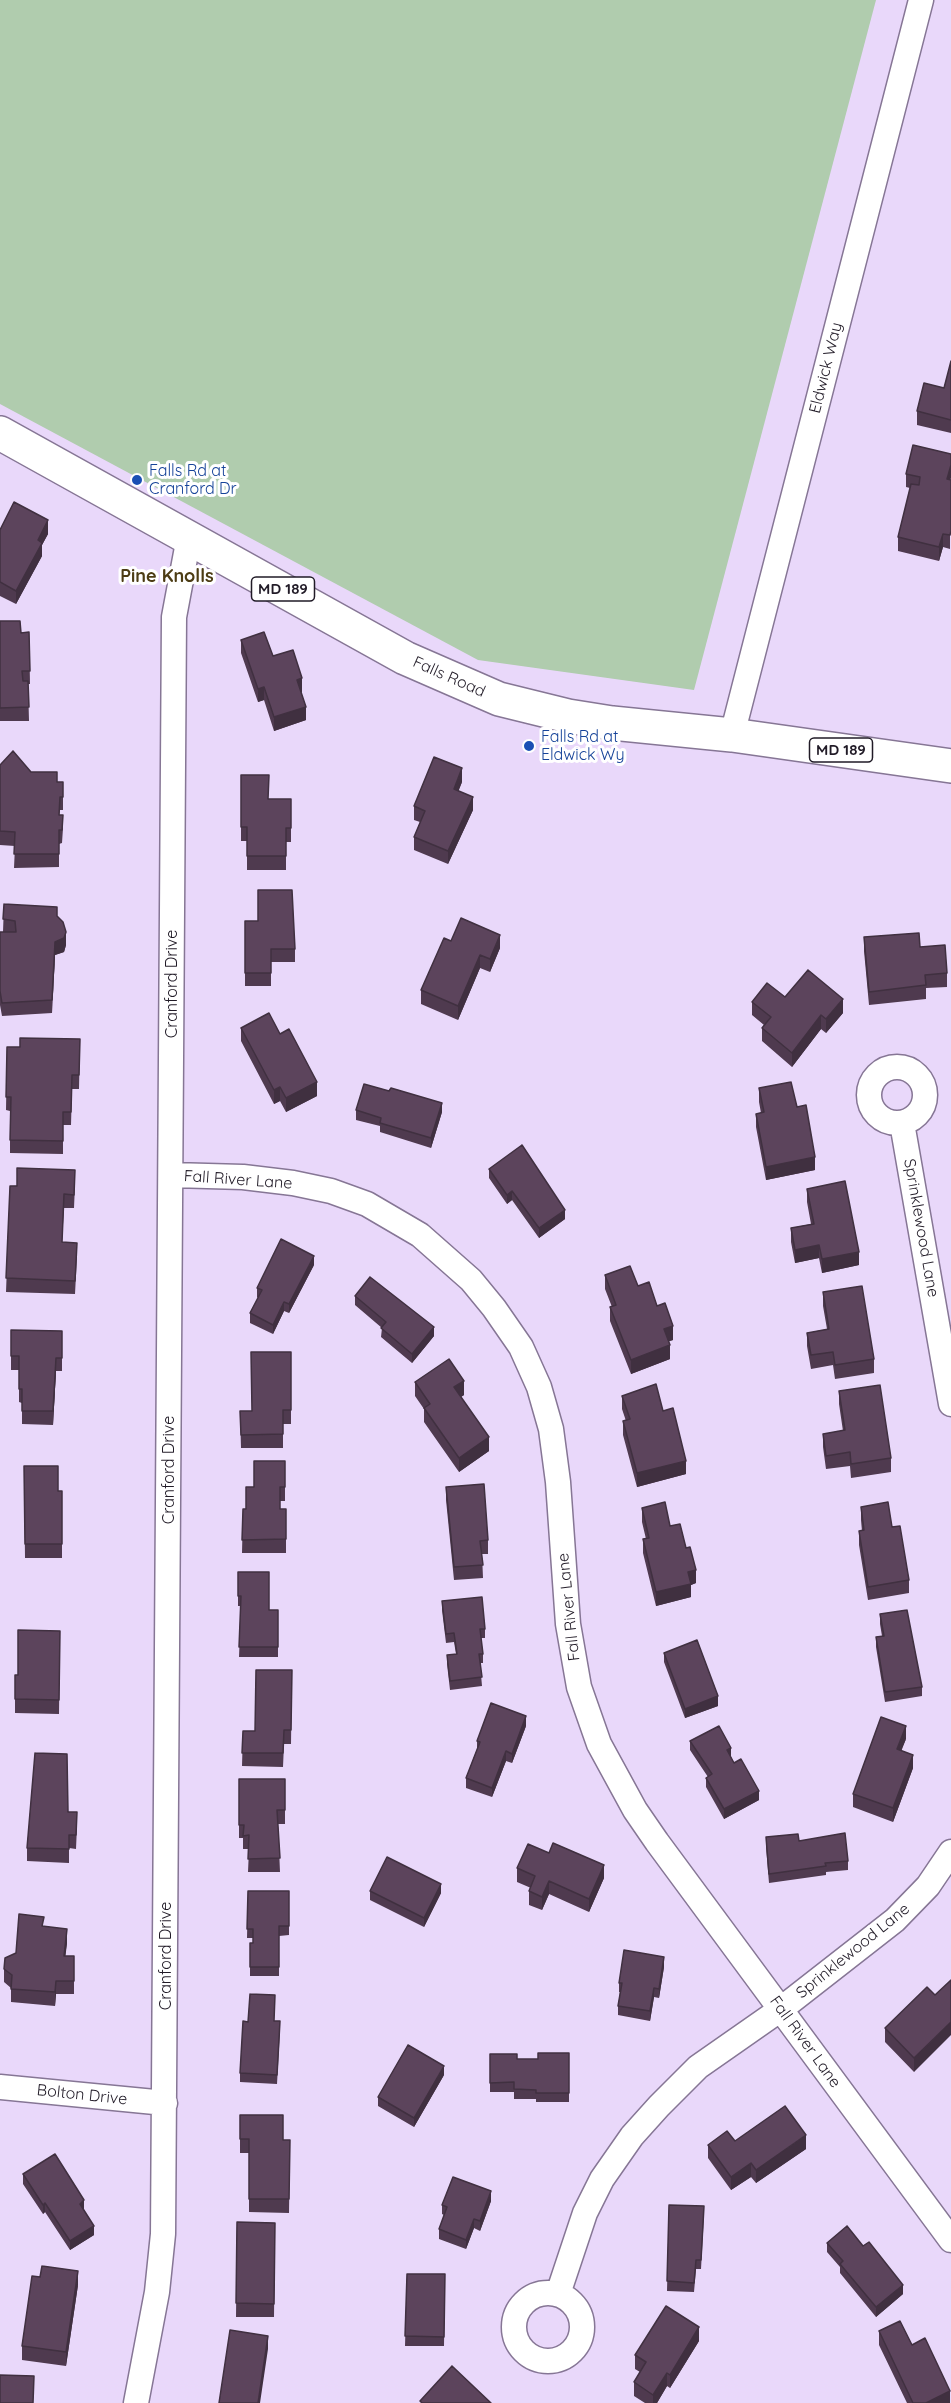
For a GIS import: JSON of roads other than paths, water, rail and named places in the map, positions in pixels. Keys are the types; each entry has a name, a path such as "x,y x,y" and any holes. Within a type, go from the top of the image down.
{"main road":[{"name":"Falls Road","path":"0,433 405,658 499,699 568,716 732,735 951,766"}],"street":[{"name":"Eldwick Way","path":"732,735 921,0"},
{"name":"Cranford Drive","path":"136,2403 157,2292 163,2234 174,617 189,537"},
{"name":"Sprinklewood Lane","path":"902,1123 951,1404"},
{"name":"Fall River Lane","path":"172,1175 243,1177 293,1183 331,1191 367,1204 420,1235 446,1256 494,1308 521,1347 539,1387 551,1429 558,1482 567,1624 579,1687 599,1744 640,1818 951,2240"},
{"name":"Sprinklewood Lane","path":"558,2294 585,2213 602,2180 632,2136 698,2067 781,2009 895,1920 928,1887 951,1852"},
{"name":"Bolton Drive","path":"0,2087 165,2103"}],"place":[{"name":"Falls Rd at Cranford Dr","path":"137,480"},
{"name":"Falls Rd at Eldwick Wy","path":"529,746"}],"district":[{"name":"Pine Knolls","path":"167,577"}]}
